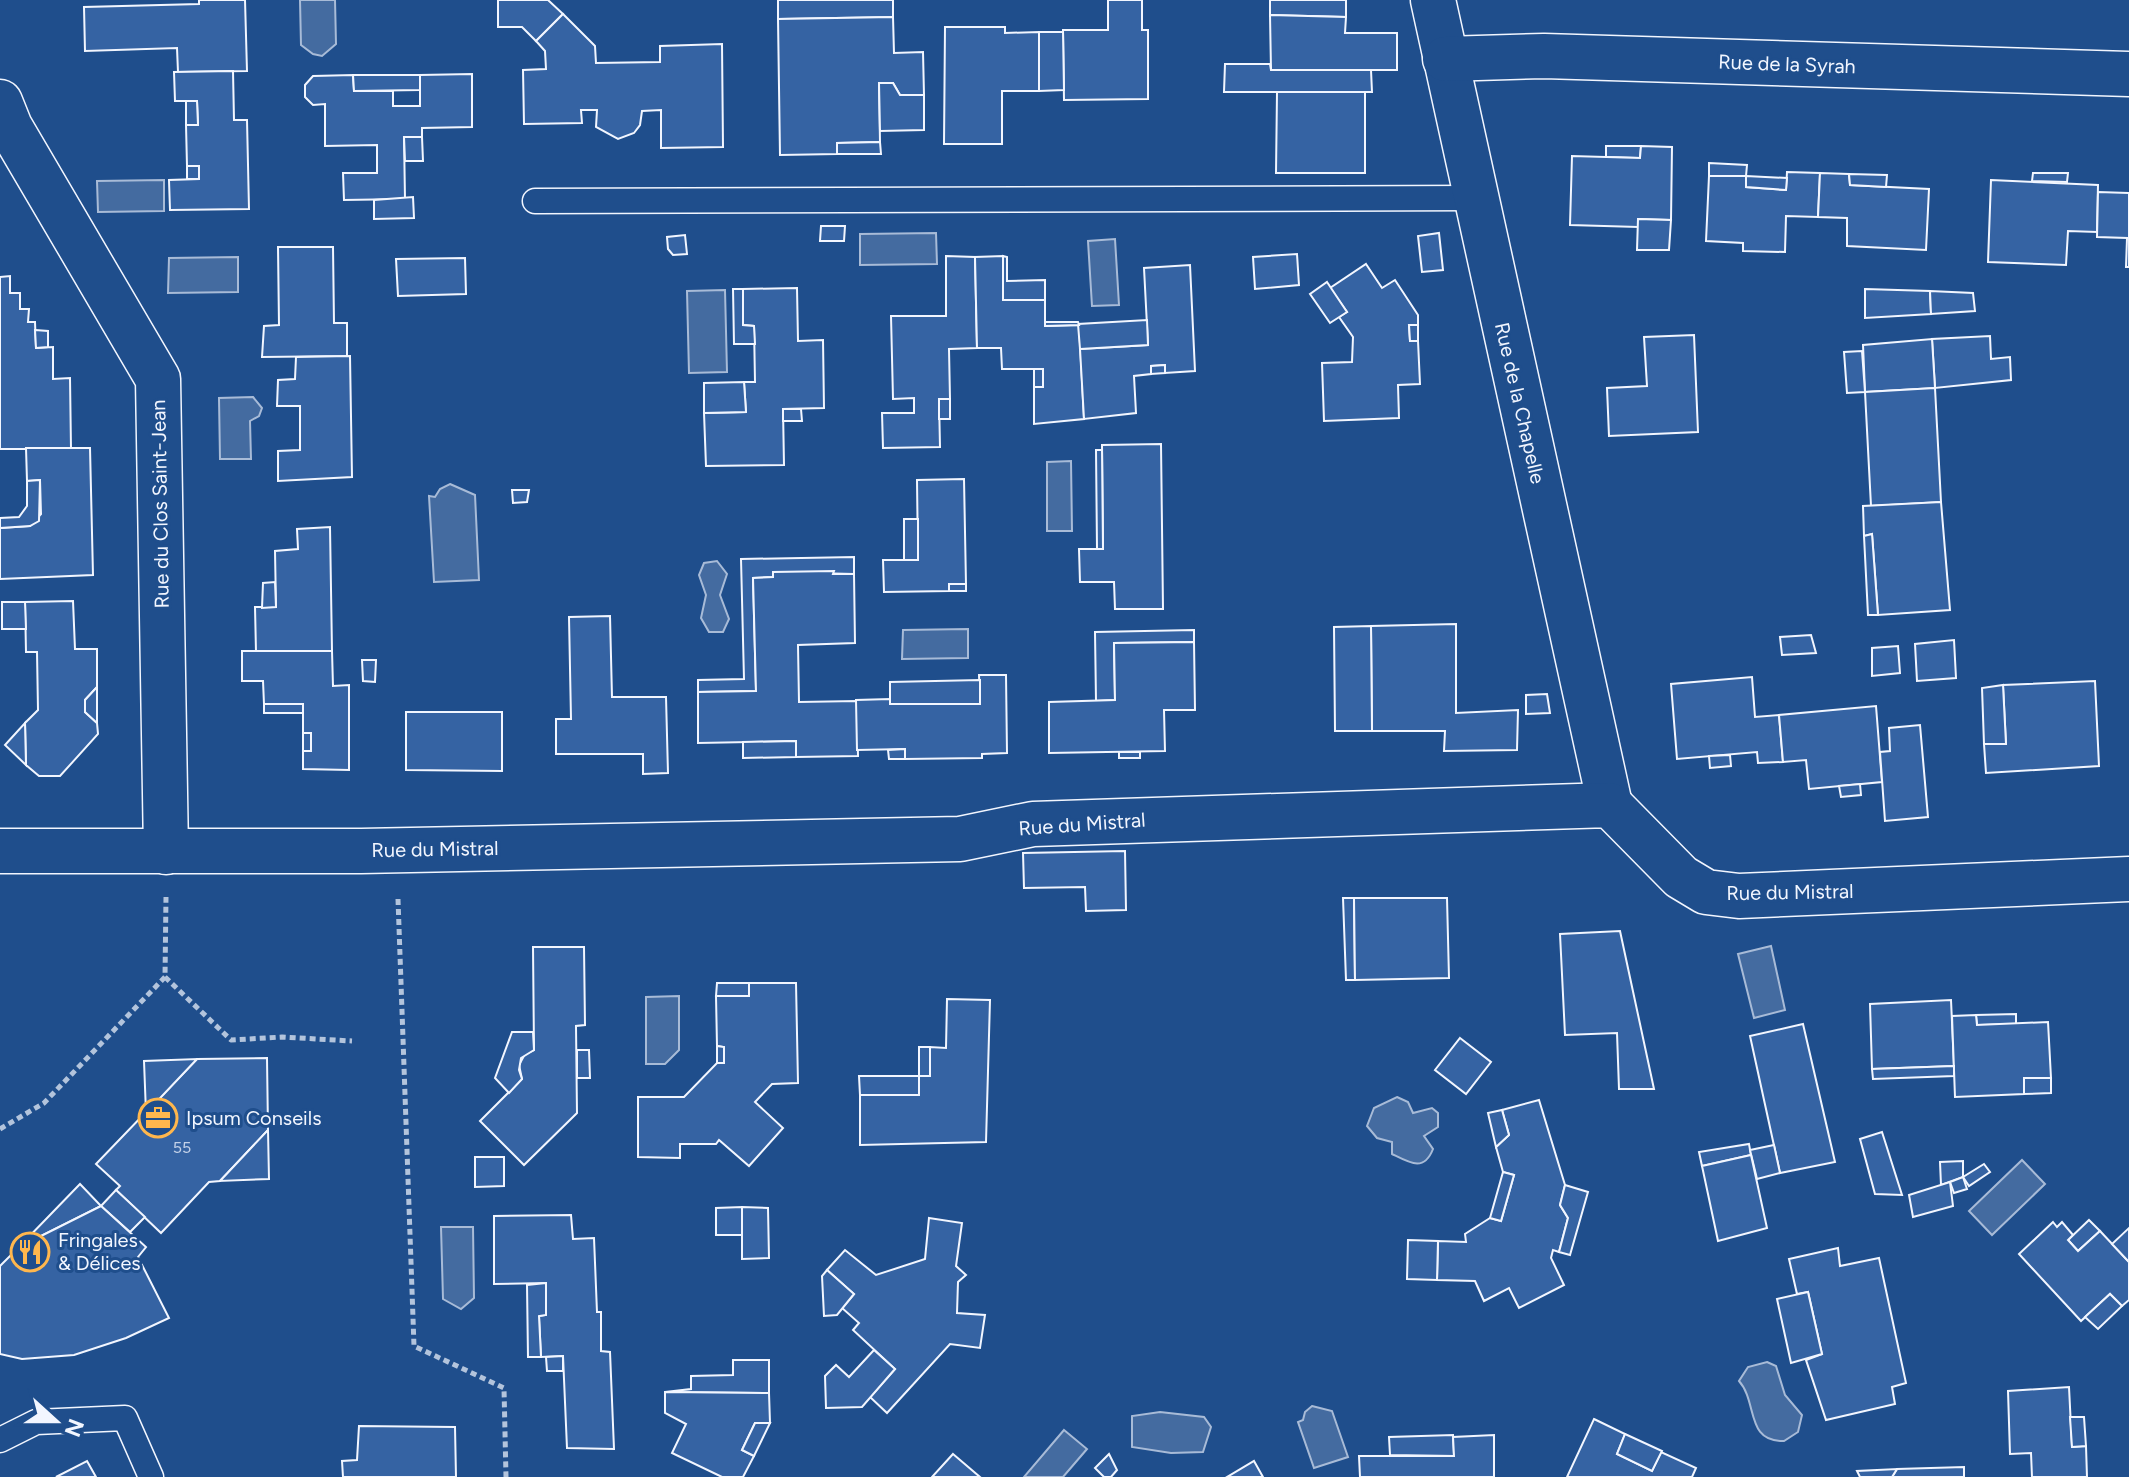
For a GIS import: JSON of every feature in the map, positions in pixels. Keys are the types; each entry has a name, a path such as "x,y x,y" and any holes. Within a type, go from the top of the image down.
{"street":[{"name":"Rue de la Chapelle","path":"1433,0 1610,805"},
{"name":"Rue de la Syrah","path":"1445,59 1544,56 2129,74"},
{"name":"Rue du Clos Saint-Jean","path":"0,102 10,127 158,379 166,852"},
{"name":"Rue du Mistral","path":"0,851 397,850 960,839 1033,824 1610,805 1681,877 1706,892 1739,896 2129,879"}],"lane":[{"path":"535,201 1475,198"},
{"path":"0,1440 36,1422 125,1418 151,1477"}],"path":[{"path":"397,850 414,1346 504,1388 506,1477"},
{"path":"0,1129 44,1103 165,977 166,852"},
{"path":"165,977 231,1040 282,1037 352,1041"}],"water":[{"path":"300,0 335,0 336,44 322,56 313,54 301,45"},
{"path":"164,180 164,211 98,212 97,181"},
{"path":"936,233 937,264 860,265 860,234"},
{"path":"1115,239 1119,305 1092,306 1088,241"},
{"path":"238,257 238,292 168,293 169,258"},
{"path":"725,290 727,372 689,373 687,291"},
{"path":"253,397 262,408 259,416 250,421 251,459 220,459 219,398"},
{"path":"1071,461 1072,531 1047,531 1047,462"},
{"path":"450,484 475,495 479,580 434,582 429,496 435,497 440,489"},
{"path":"717,561 727,574 720,595 729,619 723,632 709,632 701,618 706,595 699,575 704,563"},
{"path":"968,629 968,658 902,659 903,630"},
{"path":"1771,946 1785,1010 1754,1018 1738,954"},
{"path":"679,996 679,1050 665,1064 646,1064 646,997"},
{"path":"1397,1097 1408,1102 1413,1113 1432,1108 1438,1113 1438,1127 1424,1136 1433,1149 1421,1163 1416,1164 1392,1154 1392,1142 1377,1138 1367,1126 1374,1108"},
{"path":"2022,1160 2045,1184 1992,1235 1969,1211"},
{"path":"441,1227 473,1227 474,1298 461,1309 443,1299"},
{"path":"1767,1362 1776,1366 1785,1395 1802,1415 1798,1432 1784,1441 1763,1435 1739,1381 1748,1367"},
{"path":"1312,1406 1332,1411 1348,1457 1314,1468 1298,1422 1303,1420 1305,1412"},
{"path":"1160,1412 1204,1417 1211,1427 1203,1452 1171,1453 1132,1447 1132,1416"},
{"path":"1064,1430 1087,1449 1063,1477 1024,1477"}],"building":[{"path":"199,0 245,0 247,71 178,72 177,48 85,51 84,7 199,4"},
{"path":"498,0 548,0 563,14 536,41 522,27 498,27"},
{"path":"778,0 893,0 893,17 778,19"},
{"path":"1108,0 1142,0 1142,30 1148,30 1148,99 1064,100 1063,30 1108,30"},
{"path":"1270,0 1346,0 1346,17 1270,15"},
{"path":"563,14 595,46 596,63 660,62 660,46 722,44 723,147 661,148 661,110 642,111 640,125 634,133 618,139 596,127 597,110 581,110 582,123 524,124 523,70 546,69 545,51 536,41"},
{"path":"1270,15 1346,17 1345,33 1397,33 1397,70 1271,70"},
{"path":"893,17 894,53 923,52 924,95 900,95 893,83 879,83 880,142 837,143 837,154 780,155 778,19"},
{"path":"945,27 1005,27 1005,33 1039,32 1039,91 1002,91 1002,144 944,144"},
{"path":"1039,32 1063,32 1064,90 1039,91"},
{"path":"1225,64 1270,64 1271,70 1371,70 1372,92 1224,92"},
{"path":"233,71 234,120 247,120 249,209 170,210 169,180 199,179 199,166 187,166 186,125 198,125 197,101 175,101 174,72"},
{"path":"472,74 472,127 422,128 422,137 404,137 405,199 344,200 343,173 377,173 377,145 325,146 325,104 313,105 305,97 305,85 313,76 353,75 354,91 393,91 393,106 420,106 420,75"},
{"path":"353,75 420,75 420,90 354,91"},
{"path":"879,83 893,83 900,95 924,95 924,130 880,131"},
{"path":"1277,92 1365,92 1365,173 1276,173"},
{"path":"186,101 197,101 198,125 186,125"},
{"path":"404,137 422,137 423,161 405,161"},
{"path":"880,142 881,154 837,154 837,143"},
{"path":"1606,146 1641,146 1640,158 1606,157"},
{"path":"1641,146 1672,147 1671,220 1638,219 1638,227 1570,225 1572,156 1640,158"},
{"path":"1709,163 1747,165 1746,176 1709,176"},
{"path":"187,166 199,166 199,179 187,179"},
{"path":"1787,172 1820,173 1818,217 1786,216 1785,252 1743,251 1743,243 1706,241 1709,176 1746,176 1746,187 1786,190"},
{"path":"1820,173 1849,174 1850,185 1929,189 1926,250 1847,246 1847,218 1818,217"},
{"path":"2033,173 2068,173 2067,182 2032,181"},
{"path":"1849,174 1887,175 1886,187 1850,185"},
{"path":"1746,176 1787,178 1786,190 1746,187"},
{"path":"1991,180 2098,185 2097,232 2068,231 2066,265 1988,262"},
{"path":"2098,192 2129,193 2129,267 2126,267 2127,238 2097,237"},
{"path":"413,197 414,218 374,219 374,200"},
{"path":"1638,219 1671,220 1669,250 1637,250"},
{"path":"821,226 845,226 844,241 820,241"},
{"path":"1439,233 1443,270 1422,272 1418,236"},
{"path":"685,235 687,254 673,255 668,249 667,237"},
{"path":"278,247 333,247 334,323 347,323 347,356 262,357 264,326 279,325"},
{"path":"1297,254 1299,285 1255,289 1253,257"},
{"path":"946,256 975,257 977,348 949,349 950,399 939,399 940,447 883,448 882,413 914,413 914,398 893,399 891,316 946,316"},
{"path":"1003,256 1007,257 1007,281 1045,280 1045,300 1003,300"},
{"path":"1003,256 1003,300 1045,300 1045,326 1079,325 1084,419 1034,424 1034,387 1043,387 1043,369 1002,369 1001,348 977,348 975,257"},
{"path":"465,258 466,294 398,296 396,259"},
{"path":"1366,264 1382,288 1395,280 1418,315 1418,325 1409,325 1410,341 1418,341 1420,384 1398,385 1399,418 1324,421 1322,363 1352,362 1353,337 1339,317 1347,312 1330,288"},
{"path":"1190,265 1195,371 1165,373 1165,365 1151,366 1151,374 1134,376 1136,413 1084,419 1080,349 1148,345 1144,268"},
{"path":"10,276 10,293 20,293 20,309 29,309 28,322 35,322 36,348 53,347 53,379 70,378 71,449 0,449 0,277"},
{"path":"1327,282 1347,312 1330,323 1310,294"},
{"path":"797,288 798,341 823,340 824,408 783,409 784,465 706,466 704,413 746,412 744,382 755,382 754,326 743,325 743,289"},
{"path":"733,289 743,289 743,325 754,326 755,344 734,344"},
{"path":"1865,289 1930,291 1931,314 1865,318"},
{"path":"1930,291 1973,293 1975,311 1931,314"},
{"path":"1147,320 1148,345 1080,349 1078,324"},
{"path":"1045,322 1078,322 1079,325 1045,326"},
{"path":"1409,325 1418,325 1418,341 1410,341"},
{"path":"35,330 48,331 48,347 36,348"},
{"path":"1694,335 1698,432 1609,436 1607,388 1647,386 1644,337"},
{"path":"1990,336 1991,359 2010,357 2011,380 1935,388 1932,339"},
{"path":"1932,339 1935,388 1865,392 1863,345"},
{"path":"1862,351 1865,392 1847,393 1844,352"},
{"path":"350,356 352,477 278,481 278,451 300,450 300,406 277,406 278,380 295,379 296,357"},
{"path":"1165,365 1165,373 1151,374 1151,366"},
{"path":"1034,369 1043,369 1043,387 1034,387"},
{"path":"744,382 746,412 704,413 704,383"},
{"path":"1935,388 1941,502 1871,506 1865,392"},
{"path":"939,399 950,399 950,419 939,419"},
{"path":"783,409 801,409 802,421 783,421"},
{"path":"1161,444 1163,609 1115,609 1114,582 1080,582 1079,549 1103,549 1102,445"},
{"path":"26,448 90,448 93,575 0,579 0,528 30,526 41,514 40,480 27,481"},
{"path":"1096,450 1102,450 1103,549 1097,549"},
{"path":"964,479 966,584 949,584 949,591 884,592 883,560 918,560 917,480"},
{"path":"40,480 39,521 30,526 0,528 0,518 19,517 27,506 27,481"},
{"path":"512,490 529,490 527,502 513,503"},
{"path":"1941,502 1950,610 1878,615 1872,534 1864,536 1863,506"},
{"path":"904,519 918,519 918,560 904,560"},
{"path":"330,527 332,651 256,652 255,607 276,607 275,551 298,549 297,529"},
{"path":"1872,534 1878,615 1868,615 1864,536"},
{"path":"854,557 854,574 773,572 773,577 753,578 756,691 698,692 698,680 744,679 741,559"},
{"path":"834,571 833,574 854,574 855,643 798,645 799,702 857,701 858,756 796,757 796,741 698,743 698,692 756,691 753,578 773,577 773,572"},
{"path":"275,582 276,607 262,608 263,583"},
{"path":"949,584 966,584 966,591 949,591"},
{"path":"73,601 75,649 97,649 97,687 85,700 85,712 97,723 98,734 60,776 39,776 26,765 25,723 38,710 37,652 26,652 25,602"},
{"path":"2,602 25,602 26,629 2,629"},
{"path":"610,616 612,697 666,697 668,773 643,774 643,754 556,754 556,719 571,719 569,617"},
{"path":"1456,624 1456,713 1518,710 1517,750 1444,751 1445,731 1372,731 1371,626"},
{"path":"1371,626 1372,731 1335,731 1334,627"},
{"path":"1194,630 1194,642 1114,643 1115,700 1096,701 1095,632"},
{"path":"1811,635 1816,653 1782,655 1780,637"},
{"path":"1954,640 1956,678 1917,681 1915,644"},
{"path":"1194,642 1195,710 1164,710 1165,751 1049,753 1049,702 1115,700 1114,643"},
{"path":"1898,646 1900,673 1872,676 1872,648"},
{"path":"242,651 332,651 333,686 349,685 349,770 303,769 303,751 311,751 311,733 303,733 303,704 264,704 263,681 242,681"},
{"path":"362,660 376,660 375,682 363,681"},
{"path":"979,675 1006,675 1007,753 982,754 982,758 905,759 905,749 857,750 856,700 890,699 890,704 980,704"},
{"path":"1752,677 1755,717 1779,715 1783,762 1758,763 1757,752 1677,759 1671,684"},
{"path":"980,680 980,704 890,704 890,682"},
{"path":"2095,681 2099,766 1986,773 1984,744 2006,744 2003,685"},
{"path":"2003,685 2006,744 1984,744 1982,688"},
{"path":"97,687 97,723 85,712 85,700"},
{"path":"1547,694 1550,713 1526,714 1526,695"},
{"path":"264,704 303,704 303,713 264,713"},
{"path":"1876,706 1882,782 1809,789 1806,760 1783,762 1779,715"},
{"path":"406,712 502,712 502,771 406,770"},
{"path":"25,723 26,765 5,745"},
{"path":"1920,725 1928,817 1885,821 1880,752 1890,751 1889,728"},
{"path":"303,733 311,733 311,751 303,751"},
{"path":"796,741 796,757 743,758 743,742"},
{"path":"905,749 905,759 889,759 888,750"},
{"path":"1119,752 1140,752 1140,758 1119,758"},
{"path":"1730,755 1731,766 1710,768 1709,756"},
{"path":"1860,784 1861,795 1841,797 1839,786"},
{"path":"1125,851 1126,910 1086,911 1085,887 1024,888 1023,853"},
{"path":"1343,898 1354,898 1355,980 1346,980"},
{"path":"1354,898 1447,898 1449,978 1355,980"},
{"path":"1620,931 1654,1089 1619,1089 1617,1033 1565,1035 1560,934"},
{"path":"533,947 584,947 585,1025 576,1026 577,1113 524,1165 480,1121 522,1079 519,1065 525,1054 534,1050"},
{"path":"717,983 749,983 749,996 716,996"},
{"path":"749,983 796,983 798,1083 772,1084 755,1102 783,1128 749,1166 719,1140 716,1144 680,1144 680,1158 638,1157 638,1097 684,1097 717,1063 724,1063 724,1047 717,1046 716,996 749,996"},
{"path":"947,999 990,1000 986,1142 860,1145 860,1095 919,1095 919,1076 930,1076 930,1047 946,1048"},
{"path":"1951,1000 1954,1066 1872,1069 1870,1004"},
{"path":"2016,1014 2016,1024 1977,1025 1976,1015"},
{"path":"1976,1015 1977,1025 2048,1022 2051,1078 2024,1078 2024,1094 1955,1097 1952,1016"},
{"path":"1803,1024 1835,1162 1780,1173 1750,1036"},
{"path":"512,1032 533,1032 534,1050 521,1058 519,1070 522,1079 509,1093 495,1078"},
{"path":"1460,1038 1491,1062 1466,1094 1435,1070"},
{"path":"717,1046 724,1047 724,1063 717,1063"},
{"path":"919,1047 930,1047 930,1076 919,1076"},
{"path":"577,1050 589,1050 590,1078 577,1078"},
{"path":"267,1058 268,1130 220,1181 209,1182 161,1233 116,1190 120,1186 96,1164 197,1059"},
{"path":"197,1059 146,1113 144,1061"},
{"path":"1954,1066 1954,1076 1873,1079 1872,1069"},
{"path":"859,1076 919,1076 919,1095 860,1095"},
{"path":"2024,1078 2051,1078 2051,1093 2024,1094"},
{"path":"1539,1100 1565,1185 1560,1205 1568,1218 1559,1252 1553,1250 1551,1258 1564,1285 1519,1308 1509,1288 1484,1301 1475,1281 1437,1280 1438,1241 1466,1242 1465,1234 1490,1218 1501,1221 1514,1175 1503,1172 1496,1147 1509,1135 1502,1110"},
{"path":"1502,1110 1509,1135 1496,1147 1488,1113"},
{"path":"268,1130 269,1179 220,1181"},
{"path":"1882,1132 1902,1195 1875,1194 1860,1139"},
{"path":"1749,1144 1751,1155 1702,1166 1699,1152"},
{"path":"1774,1145 1780,1173 1757,1179 1750,1150"},
{"path":"1751,1155 1767,1228 1718,1241 1702,1166"},
{"path":"475,1157 504,1157 504,1186 475,1187"},
{"path":"1963,1161 1963,1177 1941,1185 1940,1162"},
{"path":"1984,1164 1990,1172 1969,1186 1963,1177"},
{"path":"1503,1172 1514,1175 1501,1221 1490,1218"},
{"path":"1963,1177 1967,1189 1954,1193 1950,1182"},
{"path":"1950,1182 1953,1206 1913,1217 1909,1195"},
{"path":"80,1184 101,1206 19,1247"},
{"path":"1565,1185 1588,1192 1570,1255 1559,1252 1568,1218 1560,1205"},
{"path":"116,1190 145,1217 130,1232 101,1206"},
{"path":"101,1206 146,1247 138,1257 169,1318 126,1338 74,1355 22,1359 0,1354 0,1266 19,1247"},
{"path":"742,1207 742,1235 716,1235 716,1208"},
{"path":"742,1207 768,1208 769,1258 742,1259"},
{"path":"571,1215 573,1239 594,1238 597,1312 601,1312 601,1351 610,1352 614,1449 567,1448 563,1356 541,1357 539,1316 546,1315 546,1283 494,1284 494,1216"},
{"path":"929,1218 962,1223 956,1266 966,1275 958,1282 957,1313 985,1315 980,1348 950,1344 887,1413 870,1397 895,1369 853,1330 859,1323 842,1308 854,1294 827,1270 845,1250 876,1275 925,1259"},
{"path":"2089,1220 2100,1231 2078,1251 2068,1240"},
{"path":"2053,1222 2057,1227 2062,1222 2073,1235 2068,1240 2078,1251 2100,1231 2129,1262 2129,1300 2122,1306 2110,1294 2081,1321 2019,1254"},
{"path":"2129,1228 2129,1262 2112,1244"},
{"path":"1408,1240 1438,1241 1437,1280 1407,1279"},
{"path":"1838,1248 1840,1266 1879,1258 1906,1383 1892,1387 1895,1404 1826,1420 1806,1360 1822,1354 1808,1292 1797,1294 1789,1259"},
{"path":"827,1270 854,1294 837,1315 824,1316 822,1276"},
{"path":"546,1283 546,1315 539,1316 541,1357 528,1357 527,1285"},
{"path":"1808,1292 1822,1354 1791,1363 1777,1299"},
{"path":"2110,1294 2122,1306 2098,1329 2085,1317"},
{"path":"874,1350 895,1369 862,1407 826,1408 825,1376 836,1365 849,1377"},
{"path":"563,1356 563,1371 547,1371 546,1357"},
{"path":"733,1360 769,1360 769,1393 665,1392 691,1389 691,1376 733,1375"},
{"path":"2069,1387 2072,1447 2086,1446 2087,1477 2032,1477 2031,1453 2010,1454 2008,1391"},
{"path":"665,1392 769,1393 770,1423 755,1423 742,1450 754,1456 743,1477 722,1477 672,1453 686,1424 665,1413"},
{"path":"2070,1417 2084,1417 2086,1446 2072,1447"},
{"path":"1594,1419 1625,1434 1617,1454 1652,1471 1661,1452 1696,1468 1692,1477 1567,1477"},
{"path":"755,1423 770,1423 754,1456 742,1450"},
{"path":"359,1426 455,1427 456,1477 343,1477 342,1461 357,1460"},
{"path":"1625,1434 1662,1451 1652,1471 1617,1454"},
{"path":"1453,1435 1454,1456 1390,1455 1389,1437"},
{"path":"1494,1435 1494,1477 1360,1477 1359,1456 1454,1456 1453,1437"},
{"path":"953,1454 980,1477 932,1477"},
{"path":"1109,1454 1117,1470 1111,1477 1104,1477 1095,1468"},
{"path":"87,1461 96,1477 56,1477"},
{"path":"1254,1461 1263,1477 1227,1477"},
{"path":"1964,1467 1964,1477 1892,1477 1897,1469"},
{"path":"1897,1469 1892,1477 1860,1477 1857,1471"}],"place":[{"name":"Ipsum Conseils","path":"158,1118"},
{"name":"Fringales & Délices","path":"30,1252"}]}
